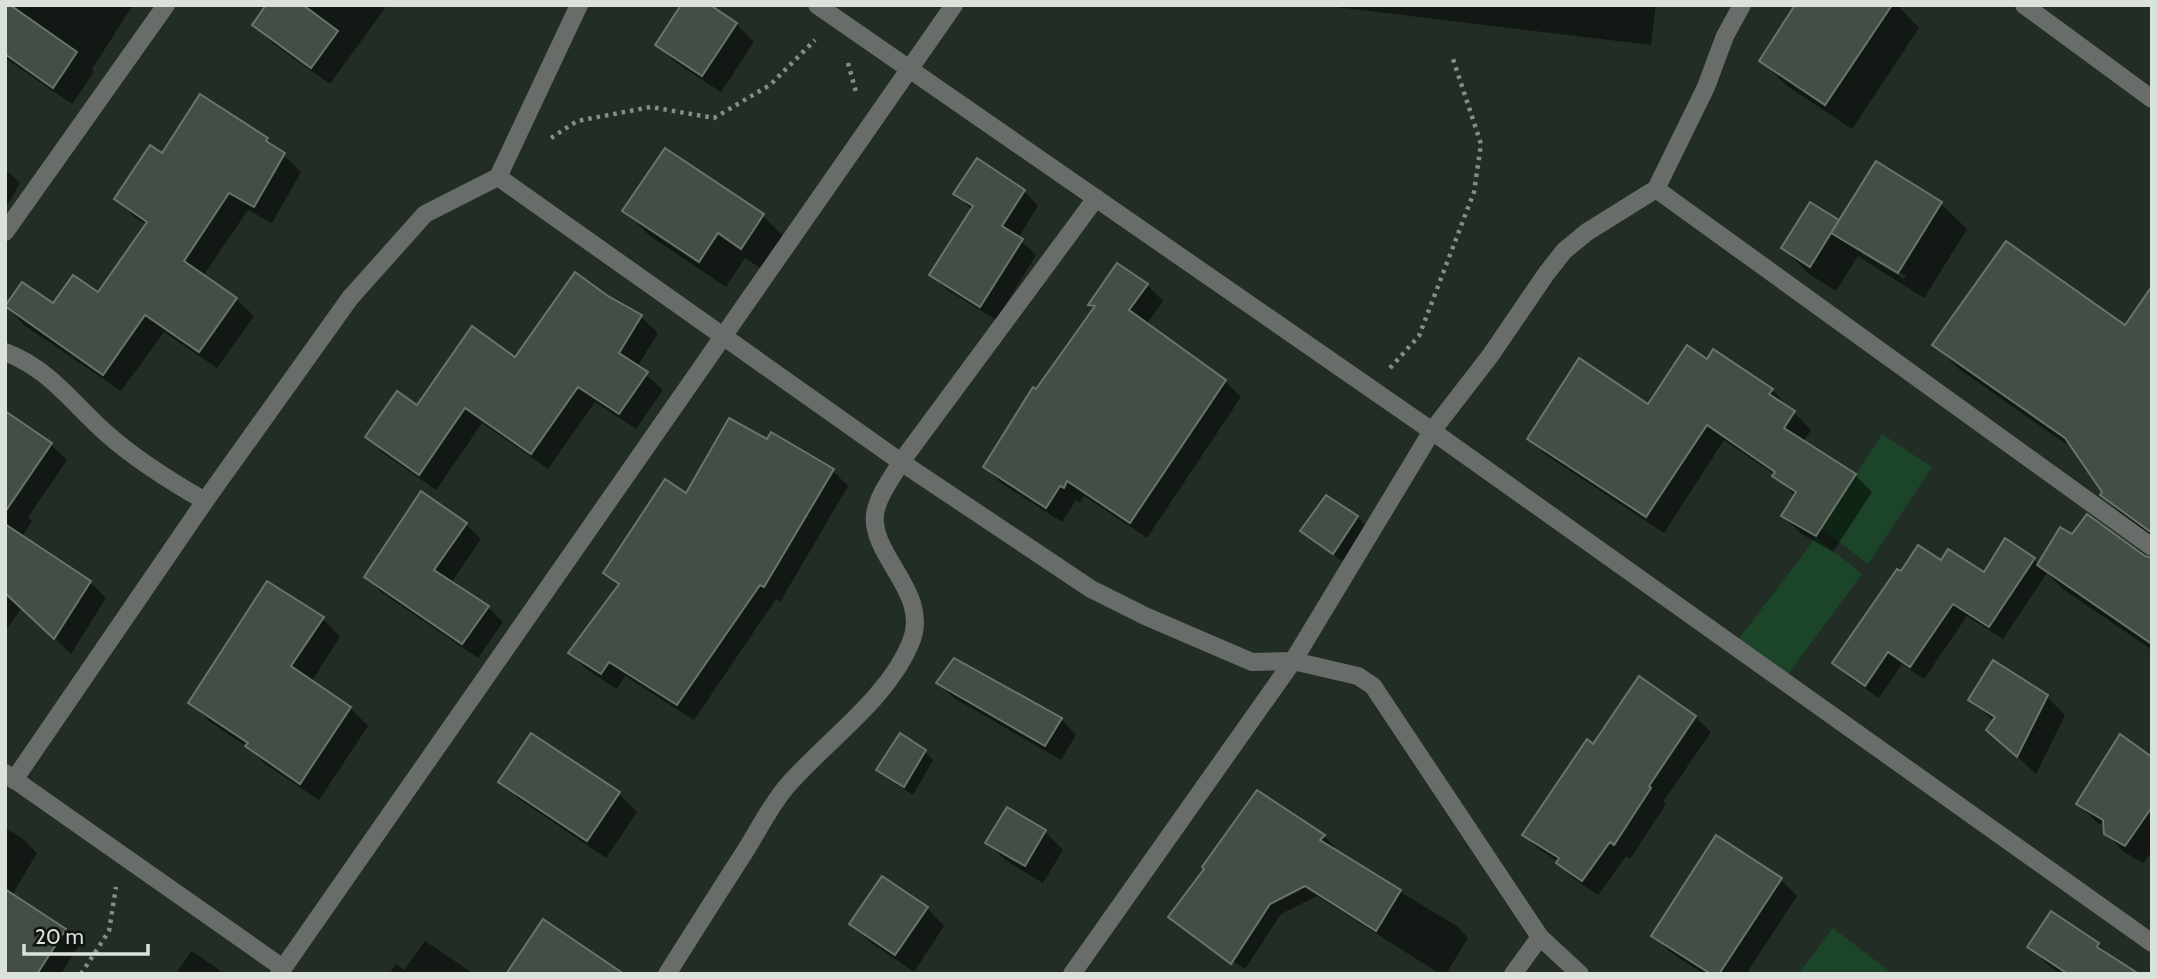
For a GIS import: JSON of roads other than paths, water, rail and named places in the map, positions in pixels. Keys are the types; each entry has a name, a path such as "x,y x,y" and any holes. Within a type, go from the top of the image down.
{"street":[{"path":"5,232 166,5"},
{"path":"579,5 498,177 425,214 350,298 10,777 281,971 954,5"},
{"path":"817,5 1432,431 2152,943"},
{"path":"1073,974 1293,661 1432,431 1490,356 1563,251 1587,232 1657,190 1706,87 1725,36 1742,5"},
{"path":"2024,5 2152,99"},
{"path":"498,177 901,462 1091,589 1144,616 1252,662 1293,661 1358,676 1373,686 1540,937 1580,974"},
{"path":"1657,190 2152,547"},
{"path":"667,974 781,795 859,715 892,674 910,644 915,629 909,596 880,541 875,516 880,497 901,462 1096,198"},
{"path":"5,352 57,383 109,436 152,470 205,501"},
{"path":"1513,974 1540,937"}]}
